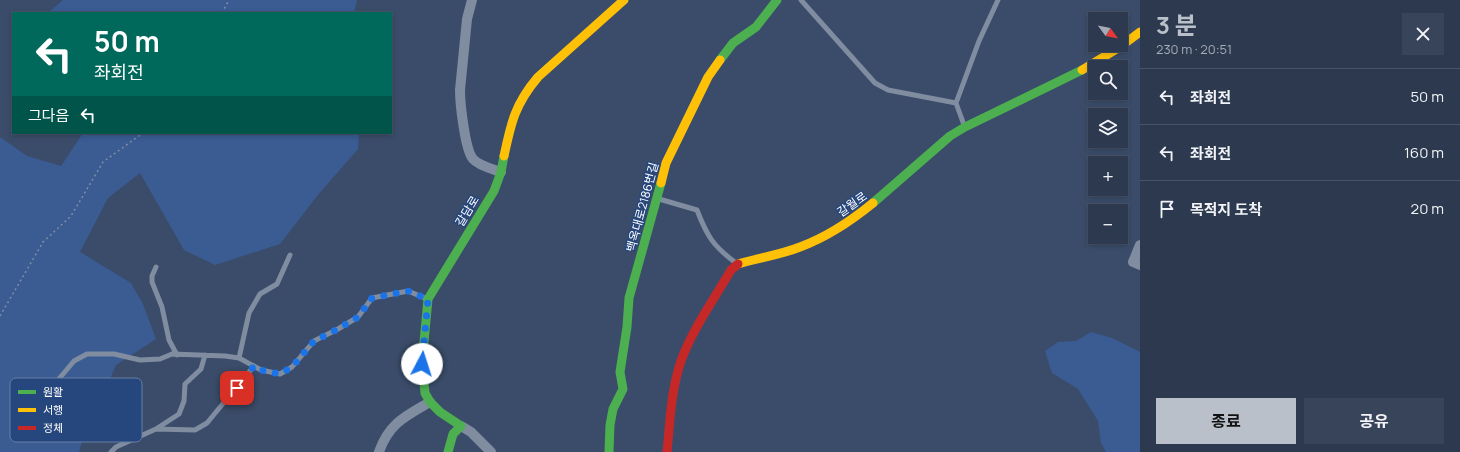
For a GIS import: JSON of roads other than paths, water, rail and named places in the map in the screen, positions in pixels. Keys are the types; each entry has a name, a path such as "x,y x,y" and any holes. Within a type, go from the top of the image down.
{"street":[{"path":"472,0 467,19 460,102 468,150 473,160 501,172"},
{"name":"갈담로","path":"430,402 425,393 422,364 428,299 494,190 501,172 510,129 516,109 527,90 538,77 624,0"},
{"name":"백옥대로2186번길","path":"609,452 610,425 613,409 623,389 620,372 627,327 629,298 666,163 708,77 722,56 733,43 756,26 777,0"},
{"name":"갈월로","path":"738,264 801,247 847,223 868,209 950,136 965,127 1070,78 1138,37"},
{"path":"1140,245 1133,262 1140,265"},
{"path":"667,452 675,382 681,360 688,344 731,270 738,264"},
{"path":"379,452 390,428 398,421 430,402 440,412 471,432 491,452"},
{"path":"448,452 453,434 461,426"}],"lane":[{"path":"801,0 874,83 888,90 956,103"},
{"path":"965,127 956,103 979,41 998,0"},
{"path":"656,198 697,210 706,233 714,245 723,254 738,264"},
{"path":"239,358 249,313 260,294 277,284 290,256"},
{"path":"156,266 152,276 152,282 162,307 169,340 177,355"},
{"path":"60,378 74,361 87,354 114,354 140,360 160,358 172,354 226,356 239,358 261,370 280,374 292,367 314,341 358,317 372,298 408,291 428,299"},
{"path":"142,435 156,429 179,414 184,401 185,384 201,369 205,355"},
{"path":"156,429 195,430 207,423 254,366"},
{"path":"111,452 116,447 127,442"}]}
